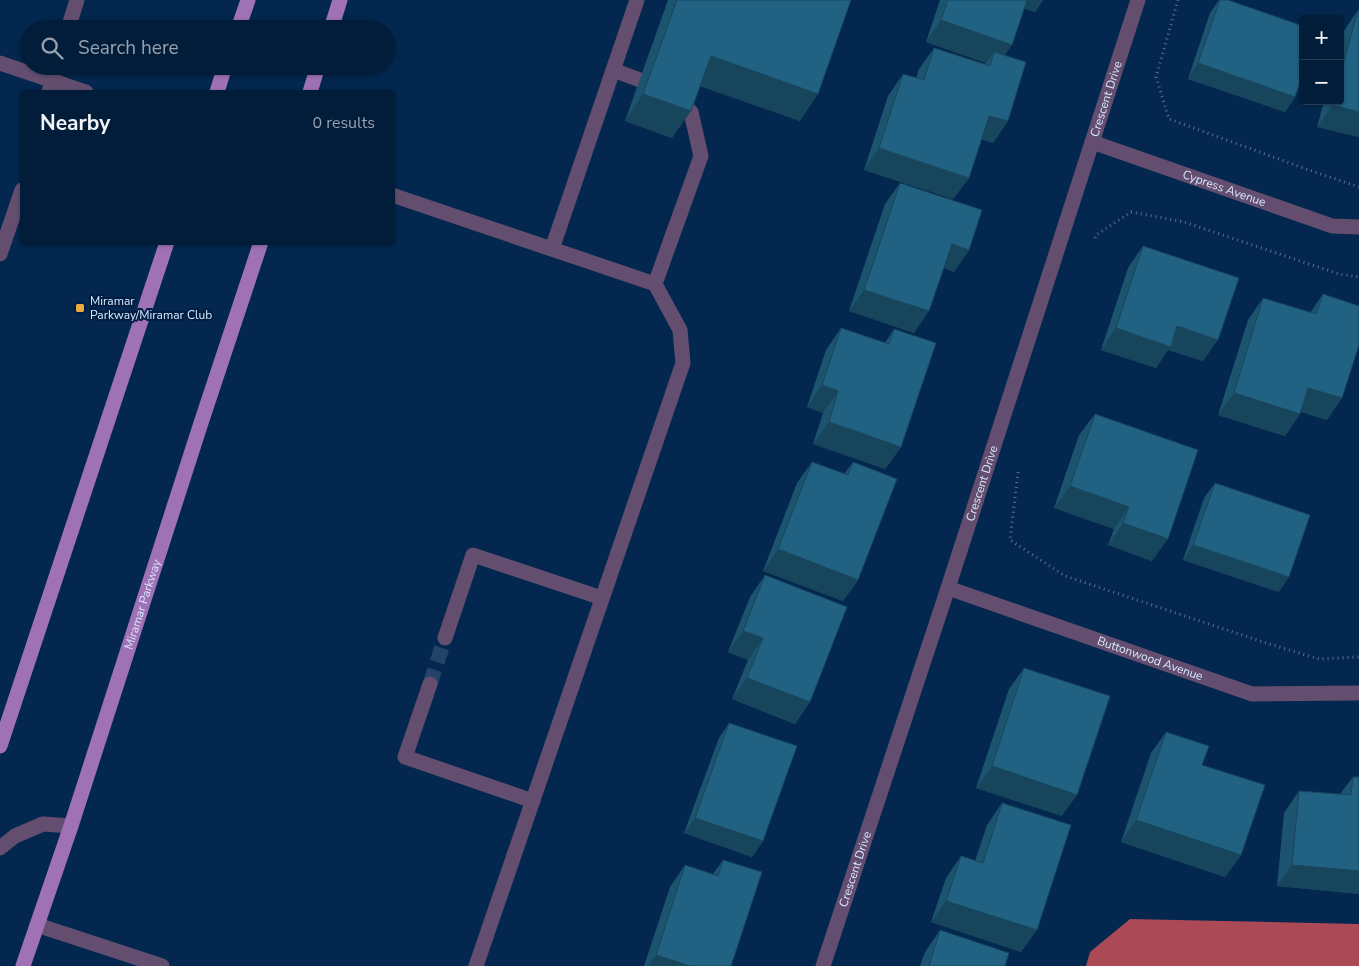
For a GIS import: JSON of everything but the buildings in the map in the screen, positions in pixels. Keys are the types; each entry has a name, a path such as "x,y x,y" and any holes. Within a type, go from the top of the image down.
{"main road":[{"path":"241,20 248,0"},
{"path":"334,20 340,0"},
{"path":"218,90 222,75"},
{"path":"311,90 315,75"},
{"path":"0,746 166,245"},
{"name":"Miramar Parkway","path":"23,966 71,826 260,245"}],"street":[{"path":"71,20 77,0"},
{"path":"552,249 637,0"},
{"name":"Crescent Drive","path":"823,966 948,588 1138,0"},
{"path":"0,64 20,70"},
{"path":"613,70 673,92 691,112 701,156 654,284"},
{"path":"36,75 80,90"},
{"name":"Cypress Avenue","path":"1092,142 1332,226 1359,227"},
{"path":"0,254 20,196"},
{"path":"395,196 654,284 680,330 683,363 476,966"},
{"path":"445,638 473,554 602,598"},
{"name":"Buttonwood Avenue","path":"948,588 1252,694 1359,693"},
{"path":"430,684 405,758 532,801"},
{"path":"0,848 15,836 43,824 71,826"},
{"path":"37,926 162,966"}],"path":[{"path":"1178,0 1156,77 1169,119 1359,187"},
{"path":"1092,244 1096,235 1131,212 1184,222 1339,274 1359,277"},
{"path":"1018,470 1010,540 1065,576 1319,659 1359,657"}],"shaded area":[{"path":"1130,919 1359,924 1359,966 1086,966 1090,952"}],"tunnel":[{"path":"430,684 445,638"}],"place":[{"name":"Miramar Parkway/Miramar Club","path":"80,308"}]}
